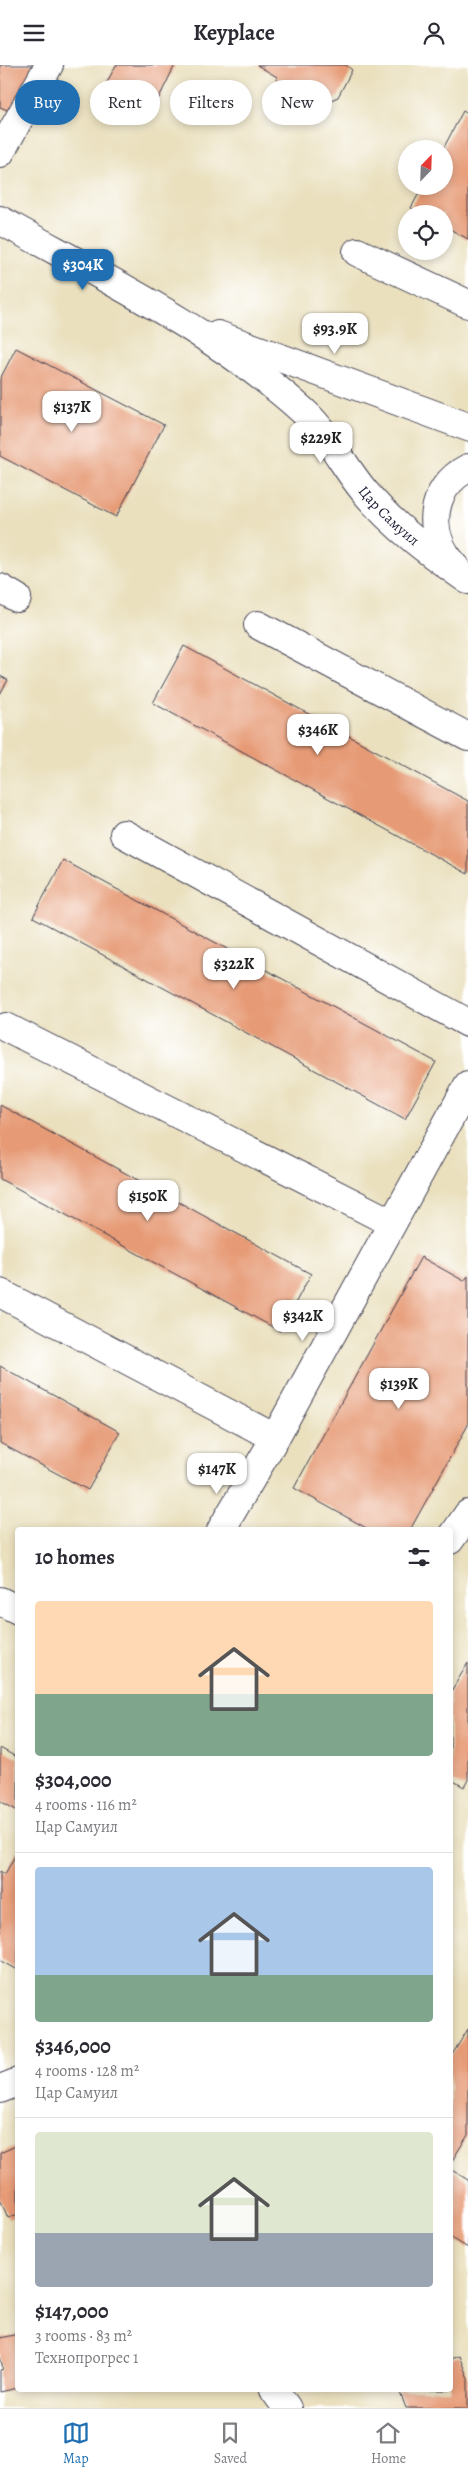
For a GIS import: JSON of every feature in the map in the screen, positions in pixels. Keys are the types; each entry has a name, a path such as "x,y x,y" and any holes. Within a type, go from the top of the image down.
{"street":[{"path":"0,153 49,65"},
{"name":"Цар Самуил","path":"0,220 187,324 268,382 304,412 336,448 364,491 391,520 424,549 468,580"},
{"path":"357,252 468,304"},
{"name":"Цар Самуил","path":"187,324 468,427"},
{"path":"468,468 446,485 436,504 434,527 439,545 450,561 468,580"},
{"path":"258,625 468,737"},
{"path":"124,834 468,1023"},
{"path":"6,1027 392,1223"},
{"path":"223,1527 275,1437 468,1085"},
{"path":"0,1293 275,1437"},
{"path":"453,1536 468,1514"},
{"path":"0,1601 15,1608"},
{"path":"0,2089 15,2083"},
{"path":"275,2392 287,2408"}],"building":[{"path":"0,65 34,65 27,80 15,80 15,106 12,112 0,107"},
{"path":"116,65 175,65 160,96 160,80 108,80"},
{"path":"257,65 346,65 352,70 338,97 332,100 332,80 277,80 277,77"},
{"path":"463,111 468,114 468,239 453,231 453,205 413,205 418,195 453,195 453,140 448,140"},
{"path":"16,348 164,425 116,517 0,456 0,379"},
{"path":"184,646 468,801 468,874 153,703"},
{"path":"0,676 8,680 0,694"},
{"path":"63,860 436,1062 405,1119 33,917"},
{"path":"0,1105 311,1274 280,1331 0,1179"},
{"path":"421,1257 464,1281 468,1276 468,1425 412,1527 365,1527 294,1488"},
{"path":"0,1366 120,1432 88,1490 0,1443"},
{"path":"468,1663 468,1780 464,1787 453,1781 453,1688"},
{"path":"0,1748 15,1756 15,1809 0,1801"},
{"path":"15,1856 15,1968 0,1960 0,1871 5,1874"},
{"path":"468,2029 468,2135 453,2159 453,2053"},
{"path":"15,2146 15,2215 8,2218 0,2199 0,2153"},
{"path":"453,2171 468,2180 468,2248 453,2239"},
{"path":"15,2335 15,2389 0,2392 0,2370 3,2369 0,2356 0,2338"},
{"path":"459,2356 468,2378 468,2408 406,2408 400,2392 453,2392 453,2358"}]}
